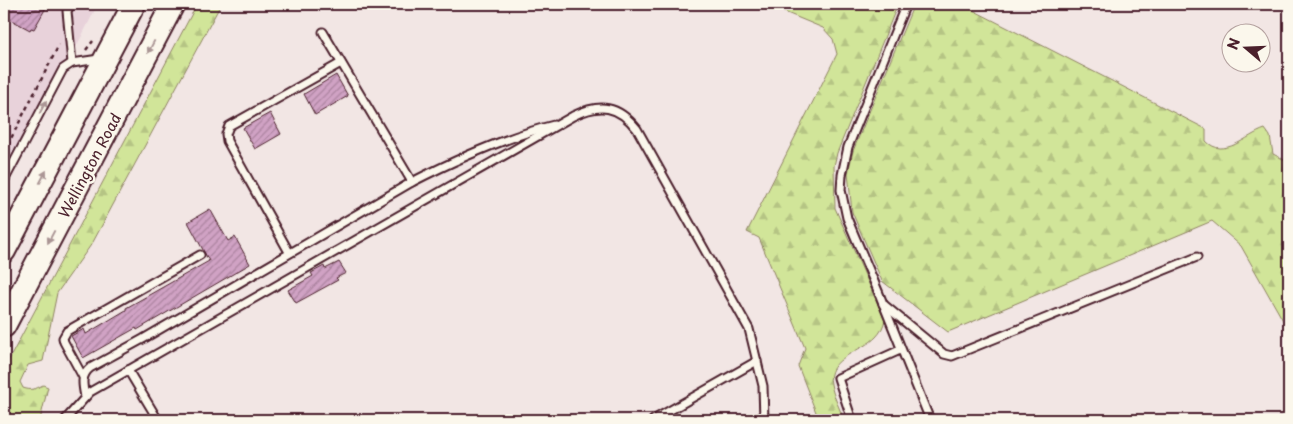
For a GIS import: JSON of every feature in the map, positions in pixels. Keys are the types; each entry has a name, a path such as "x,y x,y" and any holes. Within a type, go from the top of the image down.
{"highway":[{"path":"4,251 134,4"},
{"name":"Wellington Road","path":"4,326 173,4"}],"lane":[{"path":"71,4 67,11 72,63"},
{"path":"906,4 848,147 842,176 842,190 847,218 930,420"},
{"path":"324,32 412,182"},
{"path":"4,181 61,73 72,63 106,58"},
{"path":"289,252 227,141 226,130 229,126 341,62"},
{"path":"65,420 90,392 128,370 563,122 590,109 606,108 628,117 637,129 749,329 763,386 764,420"},
{"path":"83,377 90,368 412,182 500,142 539,128 563,122"},
{"path":"85,397 83,377 64,342 63,338 67,331 200,255"},
{"path":"883,304 944,354 952,356 1197,257"},
{"path":"852,420 838,378 900,350"},
{"path":"653,420 757,361"},
{"path":"128,370 158,420"}],"path":[{"path":"4,152 61,43 71,49"}],"shaded area":[{"path":"4,4 98,4 4,181"}],"green space":[{"path":"197,4 221,4 93,242 57,293 43,361 28,365 20,382 23,388 26,389 33,389 43,385 48,387 40,420 4,420 4,369"},
{"path":"765,4 898,4 837,153 834,166 835,208 885,320 882,329 876,337 839,361 831,375 831,384 835,398 844,420 819,420 798,366 805,348 759,238 747,232 837,54 833,39 823,28"},
{"path":"914,4 961,4 1206,129 1206,141 1213,146 1220,148 1228,147 1265,129 1270,136 1273,154 1289,162 1289,331 1241,246 1212,221 948,332 882,281 852,212 848,173 853,151"}],"building":[{"path":"4,4 48,4 34,29 31,28 30,30 4,16"},
{"path":"336,75 348,96 315,115 304,94"},
{"path":"270,113 281,134 255,149 243,128"},
{"path":"210,209 228,241 235,237 250,264 137,330 136,328 83,358 71,336 84,329 86,334 126,310 126,308 209,261 188,222"},
{"path":"339,262 346,273 336,278 338,280 296,303 288,290 313,276 311,273 324,266 325,269"}]}
